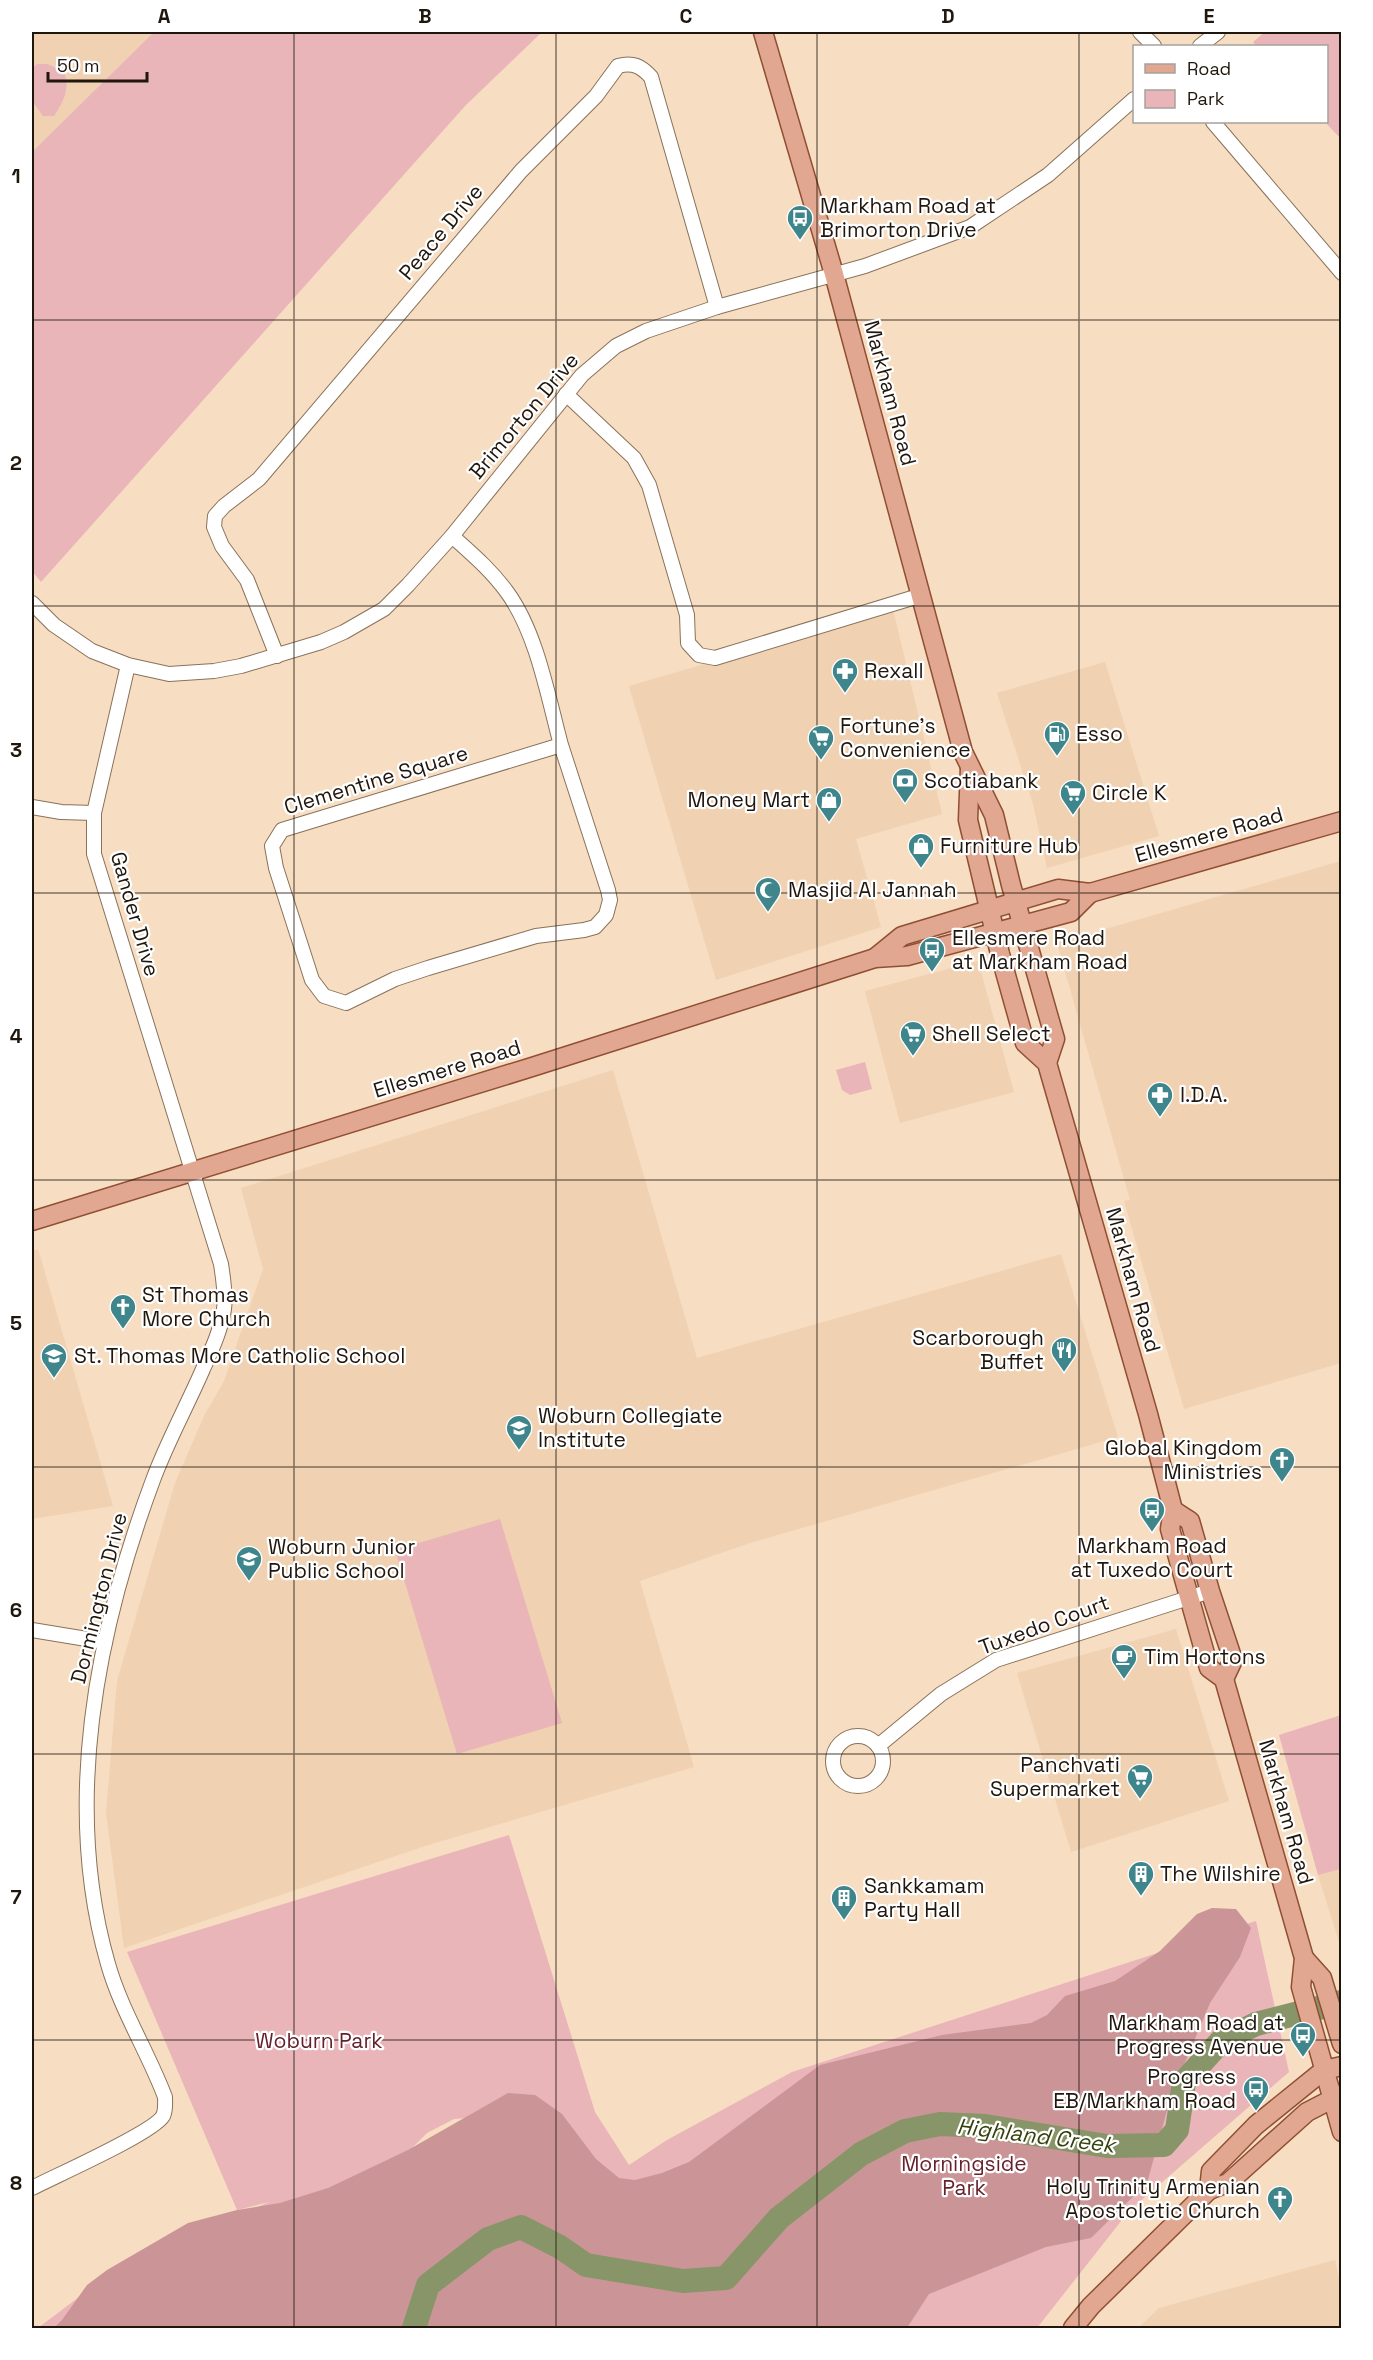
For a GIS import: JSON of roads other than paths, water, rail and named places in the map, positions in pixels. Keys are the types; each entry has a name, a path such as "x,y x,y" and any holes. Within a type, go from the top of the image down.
{"main road":[{"name":"Markham Road","path":"763,32 834,274 963,752 993,815 1055,1039 1047,1063"},
{"name":"Markham Road","path":"970,767 968,819 995,934 1025,1043 1047,1063 1148,1414 1173,1510 1170,1529 1209,1668 1224,1679 1304,1958 1300,1987 1312,2029 1333,2068 1341,2132"},
{"name":"Ellesmere Road","path":"875,958 902,936 1058,889 1090,893 1341,821"},
{"name":"Ellesmere Road","path":"32,1221 190,1170 532,1067 875,958 906,956 1071,912 1090,893"},
{"name":"Markham Road","path":"1173,1510 1190,1521 1233,1660 1224,1679"},
{"name":"Markham Road","path":"1304,1958 1322,1978 1341,2044"},
{"path":"1209,2190 1211,2171 1256,2125 1333,2068"},
{"path":"1073,2328 1091,2306 1209,2190 1228,2183 1299,2118 1336,2096"}],"street":[{"path":"1140,32 1153,45"},
{"path":"1201,45 1218,32"},
{"name":"Peace Drive","path":"277,656 247,580 216,535 215,516 224,506 259,479 521,171 596,96 618,66 633,64 642,68 651,77 717,307"},
{"name":"Brimorton Drive","path":"32,603 54,625 92,651 128,665 169,674 241,666 321,642 344,632 384,609 408,585 452,536 582,375 616,346 646,331 717,307 865,266 970,227 1048,175 1133,100"},
{"path":"1214,123 1341,273"},
{"path":"566,394 634,458 649,485 687,615 688,643 699,655 715,658 922,595"},
{"name":"Clementine Square","path":"452,536 483,562 508,594 523,620 535,651 561,745 608,891 608,908 602,921 584,930 536,936 428,968 395,979 346,1003 324,996 312,980 276,868 272,846 282,830 561,745"},
{"name":"Gander Drive","path":"128,665 94,813 92,838 97,864 190,1170"},
{"path":"32,807 62,812 94,813"},
{"name":"Dormington Drive","path":"32,2188 156,2125 164,2114 165,2108 163,2092 119,1997 108,1963 90,1874 85,1781 93,1711 105,1642 129,1554 153,1481 217,1336 224,1307 221,1264 190,1170"},
{"name":"Tuxedo Court","path":"878,1746 940,1694 996,1660 1210,1591"},
{"path":"32,1630 105,1642"}],"waterway":[{"name":"Highland Creek","path":"414,2328 428,2285 488,2239 521,2227 560,2247 586,2265 683,2281 726,2278 779,2218 861,2154 905,2131 940,2124 985,2126 1107,2146 1164,2145 1177,2130 1184,2082 1221,2041 1256,2024 1342,2002"}],"place":[{"name":"Markham Road at Brimorton Drive","path":"800,241"},
{"name":"Rexall","path":"845,694"},
{"name":"Esso","path":"1057,757"},
{"name":"Fortune's Convenience","path":"821,761"},
{"name":"Scotiabank","path":"905,804"},
{"name":"Circle K","path":"1073,816"},
{"name":"Money Mart","path":"829,823"},
{"name":"Furniture Hub","path":"921,869"},
{"name":"Masjid Al Jannah","path":"768,913"},
{"name":"Ellesmere Road at Markham Road","path":"932,973"},
{"name":"Shell Select","path":"913,1057"},
{"name":"I.D.A.","path":"1160,1118"},
{"name":"St Thomas More Church","path":"123,1330"},
{"name":"Scarborough Buffet","path":"1064,1373"},
{"name":"St. Thomas More Catholic School","path":"54,1379"},
{"name":"Woburn Collegiate Institute","path":"519,1451"},
{"name":"Global Kingdom Ministries","path":"1282,1483"},
{"name":"Markham Road at Tuxedo Court","path":"1152,1533"},
{"name":"Woburn Junior Public School","path":"249,1582"},
{"name":"Tim Hortons","path":"1124,1680"},
{"name":"Panchvati Supermarket","path":"1140,1800"},
{"name":"The Wilshire","path":"1141,1897"},
{"name":"Sankkamam Party Hall","path":"844,1921"},
{"name":"Markham Road at Progress Avenue","path":"1303,2058"},
{"name":"Progress EB/Markham Road","path":"1256,2112"},
{"name":"Holy Trinity Armenian Apostoletic Church","path":"1280,2222"}],"park label":[{"name":"Woburn Park","path":"319,2041"},
{"name":"Morningside Park","path":"964,2176"}]}
